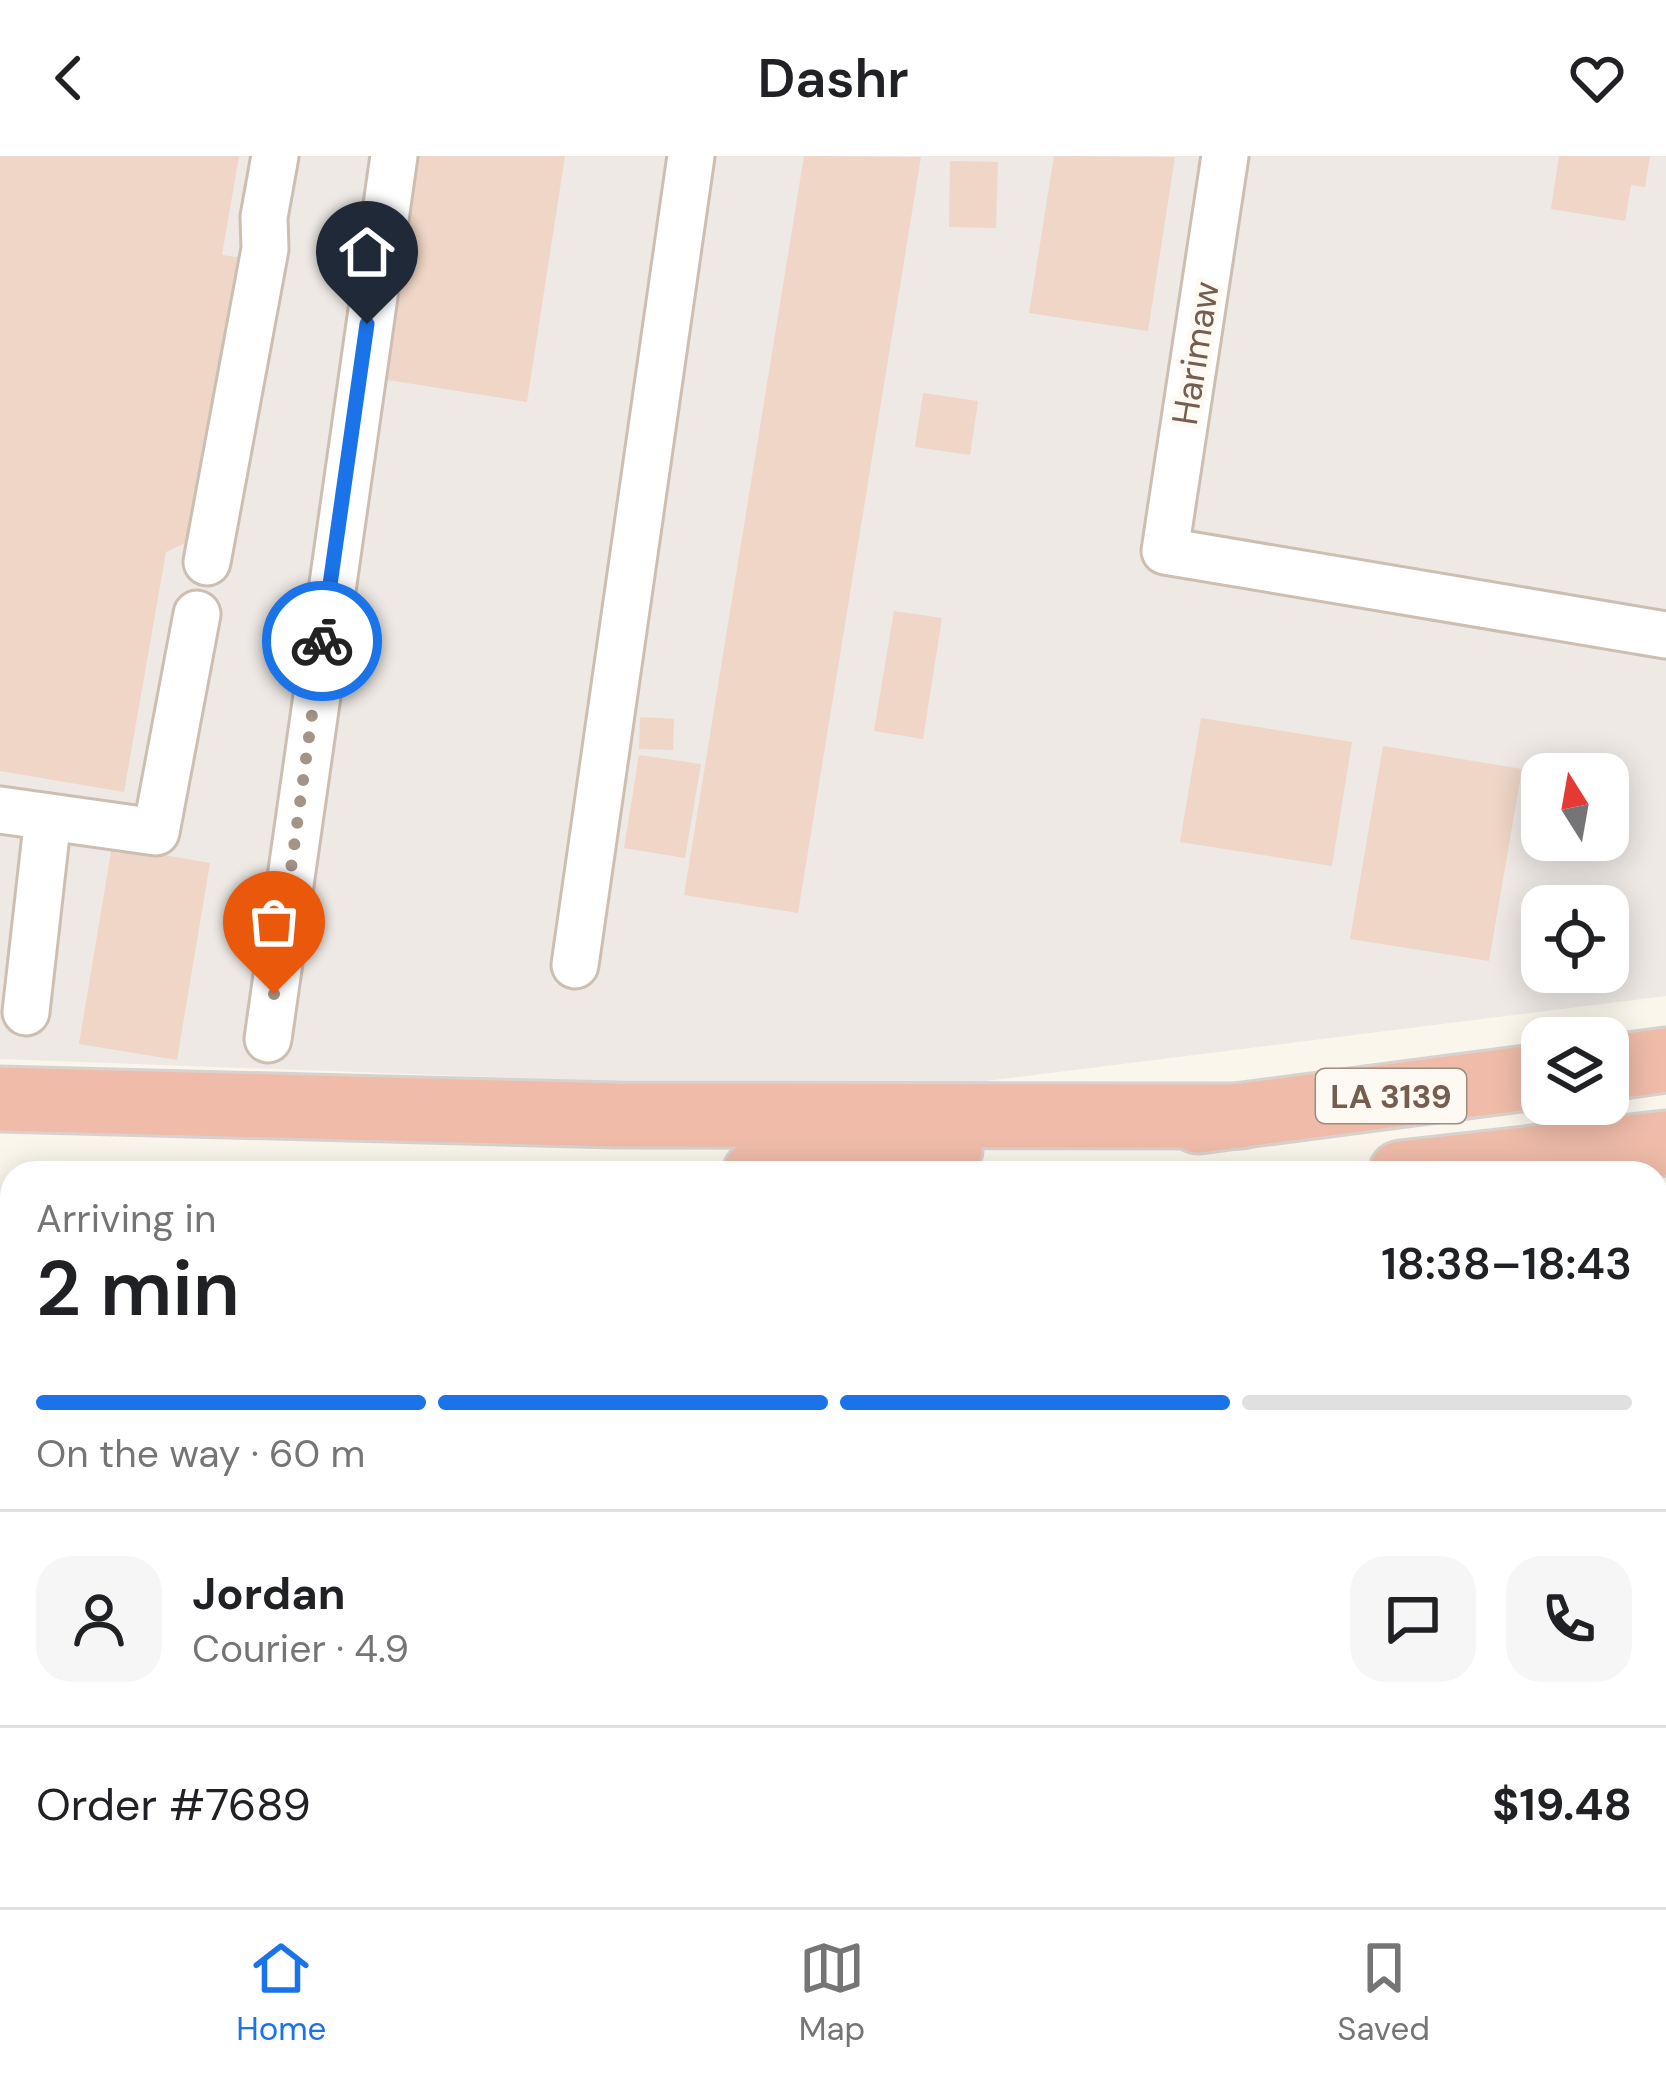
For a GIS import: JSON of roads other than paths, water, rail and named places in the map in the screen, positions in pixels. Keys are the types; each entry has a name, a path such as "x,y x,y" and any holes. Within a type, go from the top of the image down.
{"highway":[{"path":"1629,1065 1666,1060"},
{"name":"LA 3139","path":"857,1161 1521,1079"},
{"path":"0,1099 617,1115 1240,1116"},
{"path":"1569,1161 1666,1144"},
{"name":"LA 3139","path":"1511,1161 1666,1144"}],"street":[{"path":"207,562 266,249 264,218 275,156"},
{"path":"268,1039 357,389 394,156"},
{"path":"575,965 692,156"},
{"name":"Harimaw","path":"1225,156 1165,551 1666,634"},
{"path":"0,810 155,832 197,614"},
{"path":"26,1012 48,817"}]}
